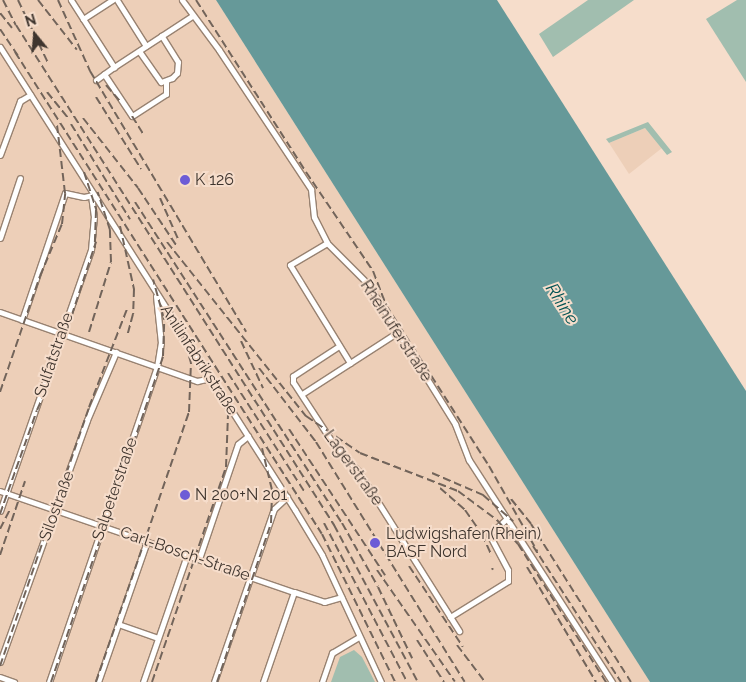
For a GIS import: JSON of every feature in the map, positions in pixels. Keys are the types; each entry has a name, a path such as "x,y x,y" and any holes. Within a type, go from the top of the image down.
{"street":[{"path":"71,0 114,67"},
{"path":"83,19 112,0"},
{"path":"117,0 146,46"},
{"name":"Rheinuferstraße","path":"182,0 192,16 220,50 311,189 314,217 327,243 368,284 455,424 462,449 505,520 612,682"},
{"path":"96,80 192,16"},
{"path":"162,36 179,68 178,73 166,81"},
{"name":"Anilinfabrikstraße","path":"0,47 92,195 287,497 322,555 381,682"},
{"path":"139,51 156,78 166,81"},
{"path":"104,74 132,116 166,94 166,81"},
{"path":"0,155 20,101 30,95"},
{"path":"0,238 20,178"},
{"path":"22,320 64,196 68,192 92,195"},
{"name":"Sulfatstraße","path":"0,511 91,250 94,217 92,195"},
{"path":"327,243 290,265 350,363"},
{"name":"Salpeterstraße","path":"49,682 157,367 161,343 156,292"},
{"path":"0,312 197,381 210,378"},
{"path":"302,394 398,332"},
{"name":"Lagerstraße","path":"339,346 293,376 334,445 359,472 459,631"},
{"name":"Silostraße","path":"0,662 116,352"},
{"path":"200,559 238,444 248,436"},
{"name":"Carl-Bosch-Straße","path":"0,491 324,602 341,597"},
{"path":"214,682 274,509 287,497"},
{"path":"450,617 508,581 508,570 489,535 505,520"},
{"path":"98,682 147,541"},
{"path":"143,682 187,555"},
{"path":"263,682 294,592"},
{"path":"118,624 158,638"},
{"path":"322,682 332,653 359,637"},
{"path":"0,677 14,682"}],"shaded area":[{"path":"0,0 216,0 650,682 0,682"},
{"path":"645,128 662,148 629,174 609,143"}],"green space":[{"path":"588,0 634,0 553,57 539,34"},
{"path":"737,0 746,0 746,82 706,19"},
{"path":"648,122 672,152 667,155 645,128 609,143 606,139"},
{"path":"354,650 362,657 375,682 331,682 340,657"}],"water":[{"name":"Rhine","path":"216,0 497,0 746,391 746,682 650,682"}],"railway":[{"path":"3,0 16,25 334,525 418,682"},
{"path":"18,0 48,63"},
{"path":"38,0 77,50"},
{"path":"58,0 90,71 246,332"},
{"path":"196,0 306,172 373,271 386,305 489,466 537,551"},
{"path":"0,13 12,28"},
{"path":"0,29 19,57"},
{"path":"15,52 322,534 395,682"},
{"path":"106,85 120,101"},
{"path":"47,92 69,119"},
{"path":"96,97 141,169"},
{"path":"132,116 144,135"},
{"path":"83,118 138,188 176,245"},
{"path":"71,124 130,219"},
{"path":"0,392 40,276 62,224 65,193 57,125"},
{"path":"84,172 96,210 95,248"},
{"path":"89,332 111,262 110,230 98,192"},
{"path":"160,198 178,239"},
{"path":"135,202 342,523 378,587 412,658"},
{"path":"120,226 134,289 133,314 127,336"},
{"path":"0,514 37,410 49,384 96,242"},
{"path":"167,242 306,416 360,453 458,491 497,520 518,544 606,682"},
{"path":"51,682 163,356 164,319 153,279"},
{"path":"0,666 89,407 127,309"},
{"path":"96,682 189,412 191,363 178,318"},
{"path":"241,341 263,388"},
{"path":"259,368 316,442 465,682"},
{"path":"228,373 304,491"},
{"path":"152,682 226,467 228,415 214,375"},
{"path":"289,429 385,575"},
{"path":"217,682 271,523 272,490 262,448"},
{"path":"432,473 483,495 513,521"},
{"path":"0,555 25,481"},
{"path":"440,488 465,510 482,534 492,556"},
{"path":"511,499 531,524 631,682"},
{"path":"0,529 10,509"},
{"path":"324,523 407,682"},
{"path":"533,546 621,682"},
{"path":"409,566 463,647"},
{"path":"527,567 596,682"},
{"path":"377,570 455,682"},
{"path":"417,640 444,682"},
{"path":"457,645 485,682"}],"place":[{"name":"K 126","path":"185,180"},
{"name":"N 200+N 201","path":"185,495"},
{"name":"Ludwigshafen(Rhein) BASF Nord","path":"375,543"}]}
